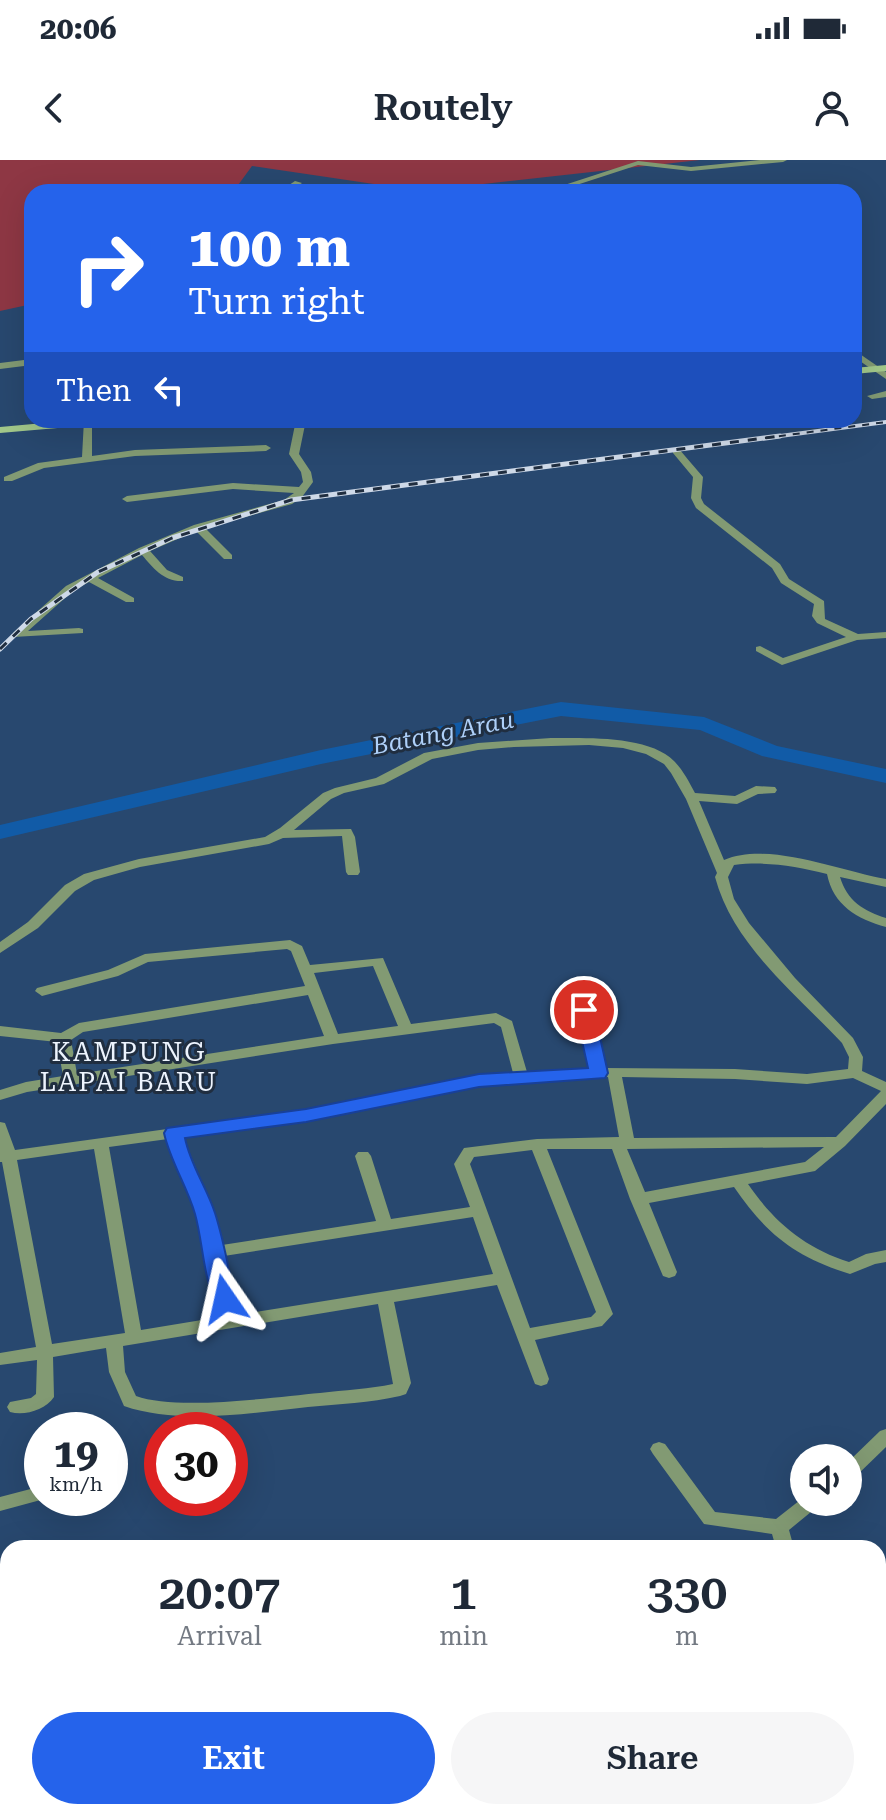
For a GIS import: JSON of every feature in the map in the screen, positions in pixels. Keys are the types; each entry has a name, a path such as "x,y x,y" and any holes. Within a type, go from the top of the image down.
{"street":[{"path":"572,184 638,163 701,169 783,160"},
{"path":"862,357 881,368 886,376"},
{"path":"0,366 24,363"},
{"path":"872,396 886,394"},
{"path":"0,430 24,428"},
{"path":"87,428 87,459"},
{"path":"79,631 17,635 70,588 143,550 198,527 280,505 298,495 308,482 306,472 294,454 299,428"},
{"path":"8,479 42,465 87,459 167,450 266,448"},
{"path":"676,451 698,477 696,498 700,506 776,566 785,581 820,603 818,616 821,621 856,637"},
{"path":"127,499 233,486 300,490"},
{"path":"198,527 228,557"},
{"path":"143,550 163,572 179,579"},
{"path":"90,577 99,585 130,600"},
{"path":"760,649 782,662 856,637 886,635"},
{"path":"283,834 329,795 381,781 429,756 543,740 591,741 663,757 689,796 721,870 720,884 732,909 778,968 848,1041 856,1057 855,1073"},
{"path":"689,796 737,800 756,790 771,790"},
{"path":"0,949 33,925 70,888 89,877 139,863 249,846 283,834 346,832 353,872"},
{"path":"721,870 729,862 783,858 833,874 886,883"},
{"path":"833,874 836,890 854,910 886,923"},
{"path":"42,991 113,973 145,958 274,945 294,946 333,1039"},
{"path":"304,970 378,961 406,1029"},
{"path":"0,1031 63,1038 79,1028 311,990"},
{"path":"584,1010 606,1073 638,1199 669,1272"},
{"path":"0,1095 26,1087 333,1039 501,1019 507,1024 521,1077"},
{"path":"63,1038 71,1082"},
{"path":"5,1157 306,1115 479,1080 606,1073 748,1074 807,1079 855,1073 886,1088"},
{"path":"638,1199 810,1167 840,1142 886,1095"},
{"path":"0,1127 45,1351 45,1397 35,1404 16,1407"},
{"path":"174,1133 178,1152 199,1193 229,1323"},
{"path":"100,1142 134,1337"},
{"path":"541,1379 462,1164 465,1155 476,1150 537,1144 840,1142"},
{"path":"525,1335 596,1322 605,1314 537,1144"},
{"path":"363,1156 385,1225"},
{"path":"738,1181 768,1220 805,1253 850,1268 872,1258 886,1256"},
{"path":"215,1252 478,1211"},
{"path":"0,1359 503,1278"},
{"path":"114,1340 117,1372 130,1401 145,1409 215,1407 387,1392 398,1390 402,1383 385,1298"},
{"path":"862,1459 886,1436"},
{"path":"659,1449 710,1519 779,1527 793,1516"},
{"path":"0,1504 24,1498"},
{"path":"779,1527 783,1540"}],"shaded area":[{"path":"0,160 700,160 484,184 374,184 252,166 239,184 24,184 24,306 0,311"}],"waterway":[{"name":"Batang Arau","path":"0,832 321,757 561,709 704,724 770,751 886,776"}],"railway":[{"path":"862,425 886,422"},
{"path":"765,438 841,428"},
{"path":"0,649 31,619 98,572 172,538 291,500 780,436"}],"district":[{"name":"KAMPUNG LAPAI BARU","path":"129,1067"}],"route":[{"path":"225,1299 206,1215 187,1165 178,1152 174,1133 306,1115 479,1080 598,1073 584,1010"}]}
